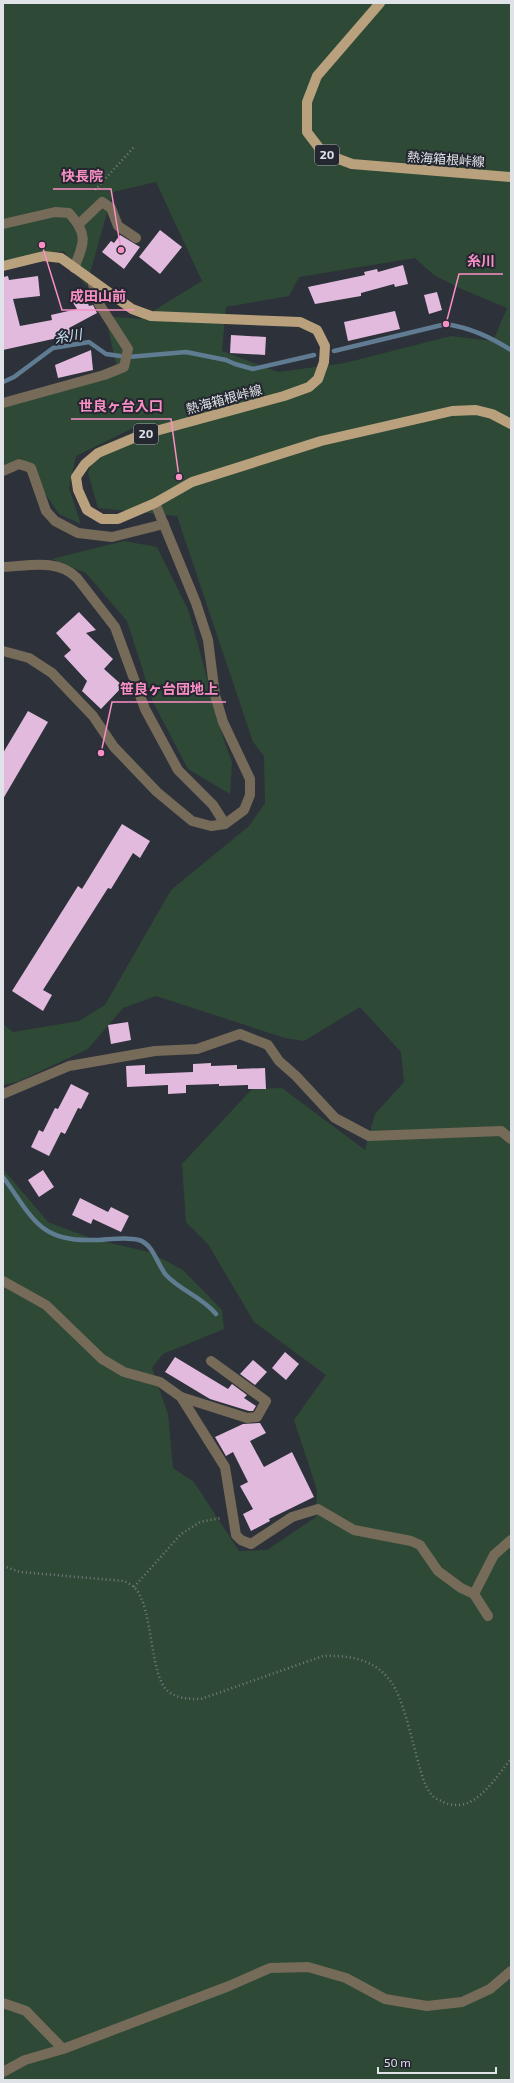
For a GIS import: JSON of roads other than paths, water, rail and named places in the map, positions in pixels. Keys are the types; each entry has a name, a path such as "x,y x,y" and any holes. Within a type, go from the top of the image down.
{"main road":[{"name":"熱海箱根峠線","path":"380,3 317,76 307,102 306,132 323,153 352,164 511,177"},
{"name":"熱海箱根峠線","path":"3,266 44,256 61,258 132,309 151,316 300,322 317,330 325,346 324,362 318,378 309,387 284,396 141,435 98,453 85,464 76,477 78,490 87,510 102,519 118,519 155,503 192,482 321,441 452,411 492,414 511,424"}],"street":[{"path":"79,224 102,202 111,208 118,226 136,238"},
{"path":"3,224 55,212 69,213 79,224 84,237 82,248 74,268"},
{"path":"3,403 104,375 124,367 128,349 99,304 92,281"},
{"path":"3,471 19,464 31,468 46,511 55,521 78,533 112,537 164,524"},
{"path":"3,651 29,658 52,673 93,716 114,748 157,792 192,821 211,826 225,824 244,810 250,795 250,779 223,722 215,696 208,640 196,603 155,503"},
{"path":"3,567 57,565 70,571 77,578 115,627 144,708 178,770 213,805 225,824"},
{"path":"3,1094 69,1066 155,1051 197,1048 240,1034 268,1045 279,1061 296,1076 335,1118 369,1136 501,1131 511,1139"},
{"path":"3,1281 46,1305 102,1359 124,1372 160,1382 181,1397 247,1418 257,1417 266,1401 211,1361"},
{"path":"181,1397 224,1466 234,1515 236,1535 242,1540 251,1544 292,1517 318,1509 354,1530 411,1541 420,1545 438,1571 461,1588 474,1594 488,1616"},
{"path":"474,1594 494,1555 511,1540"},
{"path":"3,2072 25,2060 63,2049 229,1986 270,1968 308,1967 346,1978 385,1999 428,2006 462,2002 490,1989 511,1971"},
{"path":"3,2003 26,2011 63,2049"}],"waterway":[{"name":"糸川","path":"334,351 446,324 464,328 480,334 511,350"},
{"name":"糸川","path":"3,382 14,377 53,348 89,342 106,354 120,356"},
{"name":"糸川","path":"128,357 186,352 226,360 253,369 314,355"},
{"path":"3,1177 30,1215 38,1224 48,1231 60,1236 75,1239 93,1240 128,1238 144,1242 151,1250 166,1275 172,1281 204,1303 216,1314"}],"place":[{"name":"成田山前","path":"42,245"},
{"name":"快長院","path":"121,250"},
{"name":"糸川","path":"446,324"},
{"name":"世良ヶ台入口","path":"179,477"},
{"name":"笹良ヶ台団地上","path":"101,753"}]}
